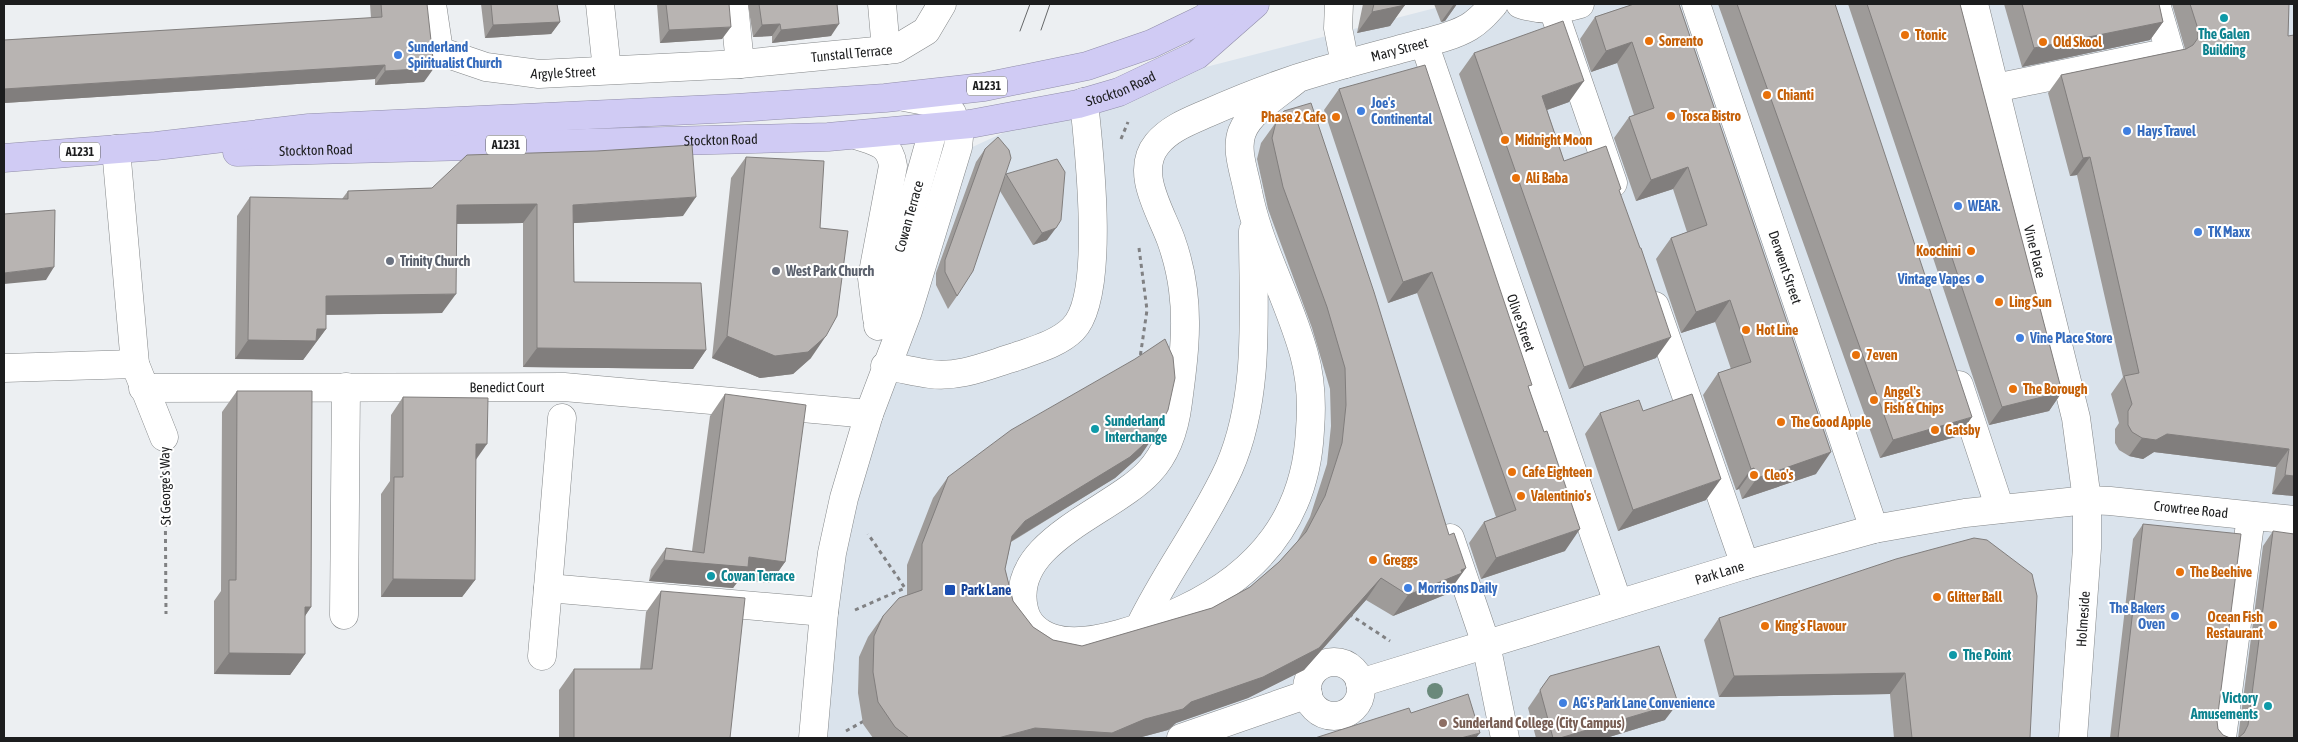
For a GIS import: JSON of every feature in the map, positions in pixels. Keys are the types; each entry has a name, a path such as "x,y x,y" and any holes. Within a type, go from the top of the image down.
{"highway":[{"name":"Stockton Road","path":"4,158 156,146 309,128 736,108 899,97 984,87 1087,66 1151,44 1203,19 1222,4"},
{"name":"Stockton Road","path":"156,146 217,153 726,141 856,135 945,120 998,119 1084,102 1119,92 1197,55 1255,4"}],"street":[{"name":"Argyle Street","path":"432,4 439,51 486,67 538,74 740,64"},
{"path":"600,4 607,70"},
{"path":"734,4 740,64"},
{"path":"882,4 886,50"},
{"name":"Tunstall Terrace","path":"740,64 896,49 926,31 942,4"},
{"path":"1339,4 1338,28 1345,64"},
{"name":"Mary Street","path":"1253,214 1304,356 1310,385 1311,413 1306,468 1297,497 1283,528 1247,570 1202,601 1140,626 1086,641 1063,641 1046,636 1033,627 1025,616 1022,600 1023,583 1030,566 1040,552 1058,536 1092,515 1148,473 1159,460 1172,431 1183,362 1184,295 1173,243 1150,186 1149,158 1154,148 1177,128 1220,108 1301,91 1345,64 1457,33 1473,24 1494,4"},
{"path":"1520,4 1536,8 1553,9 1580,4"},
{"name":"Derwent Street","path":"1696,4 1874,529"},
{"name":"Vine Place","path":"1974,4 2076,418 2087,500"},
{"path":"1995,88 2170,52 2156,4"},
{"path":"1553,9 1621,207"},
{"name":"Olive Street","path":"1424,42 1618,603"},
{"path":"945,120 952,101 984,87"},
{"path":"1140,626 1154,596 1211,502 1229,466 1239,436 1247,401 1253,340 1253,214 1240,153 1243,130 1250,119 1301,91"},
{"path":"899,97 936,103 945,120"},
{"path":"886,366 931,374 968,372 1036,350 1054,342 1073,329 1082,315 1087,302 1091,273 1090,172 1084,102"},
{"name":"Cowan Terrace","path":"955,157 975,132 998,119"},
{"name":"Cowan Terrace","path":"826,736 823,618 832,553 844,498 869,414 908,311 955,157 959,137 945,120"},
{"name":"Cowan Terrace","path":"878,326 945,120"},
{"name":"Cowan Terrace","path":"856,135 882,144 892,154 893,166 872,278 878,326 886,366"},
{"name":"St George's Way","path":"116,149 139,376 164,437"},
{"path":"1647,282 1745,565"},
{"path":"1950,359 2000,509"},
{"path":"4,368 139,376"},
{"name":"Benedict Court","path":"139,376 346,388 564,387 869,414"},
{"path":"344,615 346,388"},
{"path":"542,656 562,418"},
{"name":"Park Lane","path":"1360,683 1618,603 1874,529 1965,512 2087,500"},
{"name":"Crowtree Road","path":"2087,500 2294,520"},
{"name":"Holmeside","path":"2073,738 2086,574 2087,500"},
{"path":"1442,514 1486,644 1505,738"},
{"path":"2222,738 2251,516"},
{"path":"548,588 823,618"},
{"path":"1328,662 1345,664 1357,675 1360,683 1361,691 1354,706 1340,715 1323,713 1311,702 1308,694 1307,686 1314,671 1328,662"},
{"path":"1181,738 1308,694"}],"path":[{"path":"1119,147 1127,122 1135,117"},
{"path":"1138,240 1147,310 1139,366"},
{"name":"St George's Way","path":"164,437 166,614"},
{"path":"823,618 906,588 844,498"},
{"path":"1345,610 1423,663"},
{"path":"826,736 863,724 867,715"}],"shaded area":[{"path":"1444,4 2294,4 2294,738 813,738 824,612 885,366 874,302 890,185 1033,119 1132,86 1443,6"}],"building":[{"path":"381,4 427,4 434,68 385,71 385,65 4,89 4,40 382,17"},
{"path":"491,4 557,4 560,22 493,25"},
{"path":"666,4 729,4 731,27 669,30"},
{"path":"759,4 837,4 839,24 781,30 780,24 762,25"},
{"path":"1374,4 1405,4 1405,5 1372,12"},
{"path":"1634,4 1679,4 1831,452 1757,478 1754,468 1751,469 1718,373 1751,362 1730,300 1696,312 1671,238 1707,225 1688,167 1651,180 1629,117 1654,108 1632,42 1606,51 1595,17"},
{"path":"1737,4 1835,4 1972,417 1893,440"},
{"path":"1867,4 1960,4 2062,392 2002,407"},
{"path":"2022,4 2159,4 2163,22 2034,48"},
{"path":"2190,4 2289,4 2288,36 2294,35 2294,476 2285,475 2289,449 2167,434 2156,440 2142,438 2132,432 2128,425 2128,411 2132,404 2124,376 2139,373 2090,157 2083,158 2061,75 2186,49 2193,45 2198,38 2198,29"},
{"path":"1563,21 1584,81 1542,96 1564,161 1606,146 1621,189 1619,190 1671,337 1584,367 1474,53"},
{"path":"1425,65 1532,385 1528,386 1544,432 1547,431 1580,529 1496,558 1484,522 1516,510 1432,272 1403,282 1339,89"},
{"name":"Sunderland Interchange","path":"1311,103 1374,292 1449,535 1454,533 1466,568 1461,570 1462,573 1408,595 1381,578 1319,648 1263,677 1191,702 1183,709 1145,719 1112,733 1035,728 998,738 909,738 895,727 878,702 873,672 874,636 883,616 899,598 922,590 922,544 948,477 1011,430 1135,359 1165,339 1173,357 1175,378 1168,410 1156,433 1130,457 1025,521 1012,536 1005,569 1013,601 1033,627 1053,640 1082,646 1212,608 1250,587 1279,562 1306,532 1325,496 1342,443 1346,405 1345,368 1327,307 1283,187 1272,138 1276,122 1284,111"},
{"path":"998,137 1009,150 1011,158 973,271 957,296 945,272 945,260 985,149"},
{"path":"692,145 696,197 573,205 574,282 701,283 706,350 537,348 537,204 457,205 456,294 326,296 326,329 317,329 316,341 248,340 250,197 348,199 348,191 432,188 467,155 597,151"},
{"name":"West Park Church","path":"746,157 824,161 820,228 848,231 837,316 826,336 808,352 775,356 727,336"},
{"path":"1057,159 1065,172 1061,220 1056,228 1042,233 1006,174"},
{"path":"55,210 54,267 4,273 4,214"},
{"path":"237,391 312,391 311,607 305,607 305,654 229,653 229,580 236,580"},
{"path":"725,394 806,405 785,562 749,557 748,567 664,560 666,548 704,553"},
{"path":"1692,394 1721,479 1633,510 1600,413 1639,400 1643,411"},
{"path":"403,397 488,398 487,444 476,444 475,580 393,579 394,477 403,477"},
{"path":"2143,524 2241,534 2217,721 2218,729 2223,735 2230,738 2118,738"},
{"path":"2273,531 2294,534 2294,738 2238,738 2244,733 2248,725"},
{"path":"1974,538 1987,540 2032,574 2037,596 2030,738 1912,738 1905,673 1734,676 1719,618 1896,559"},
{"path":"661,591 745,598 730,738 574,738 574,669 652,669"},
{"path":"1659,646 1678,703 1560,738 1553,738 1540,690 1550,676"},
{"path":"1468,694 1480,733 1461,738 1315,738 1409,708 1411,713"}],"tram line":[{"path":"1020,31 1030,4"},
{"path":"1041,30 1050,4"}],"place":[{"name":"The Galen Building","path":"2224,18"},
{"name":"Ttonic","path":"1905,35"},
{"name":"Sorrento","path":"1649,41"},
{"name":"Old Skool","path":"2043,42"},
{"name":"Sunderland Spiritualist Church","path":"398,55"},
{"name":"Chianti","path":"1767,95"},
{"name":"Joe's Continental","path":"1361,111"},
{"name":"Tosca Bistro","path":"1671,116"},
{"name":"Phase 2 Cafe","path":"1336,117"},
{"name":"Hays Travel","path":"2127,131"},
{"name":"Midnight Moon","path":"1505,140"},
{"name":"Ali Baba","path":"1516,178"},
{"name":"WEAR.","path":"1958,206"},
{"name":"TK Maxx","path":"2198,232"},
{"name":"Koochini","path":"1971,251"},
{"name":"Trinity Church","path":"390,261"},
{"name":"West Park Church","path":"776,271"},
{"name":"Vintage Vapes","path":"1980,279"},
{"name":"Ling Sun","path":"1999,302"},
{"name":"Hot Line","path":"1746,330"},
{"name":"Vine Place Store","path":"2020,338"},
{"name":"7even","path":"1856,355"},
{"name":"The Borough","path":"2013,389"},
{"name":"Angel's Fish & Chips","path":"1874,400"},
{"name":"The Good Apple","path":"1781,422"},
{"name":"Sunderland Interchange","path":"1095,429"},
{"name":"Gatsby","path":"1935,430"},
{"name":"Cafe Eighteen","path":"1512,472"},
{"name":"Cleo's","path":"1754,475"},
{"name":"Valentinio's","path":"1521,496"},
{"name":"Greggs","path":"1373,560"},
{"name":"The Beehive","path":"2180,572"},
{"name":"Cowan Terrace","path":"711,576"},
{"name":"Morrisons Daily","path":"1408,588"},
{"name":"Park Lane","path":"950,590"},
{"name":"Glitter Ball","path":"1937,597"},
{"name":"The Bakers Oven","path":"2175,616"},
{"name":"Ocean Fish Restaurant","path":"2273,625"},
{"name":"King's Flavour","path":"1765,626"},
{"name":"The Point","path":"1953,655"},
{"name":"AG's Park Lane Convenience","path":"1563,703"},
{"name":"Victory Amusements","path":"2268,706"},
{"name":"Sunderland College (City Campus)","path":"1443,723"}]}
